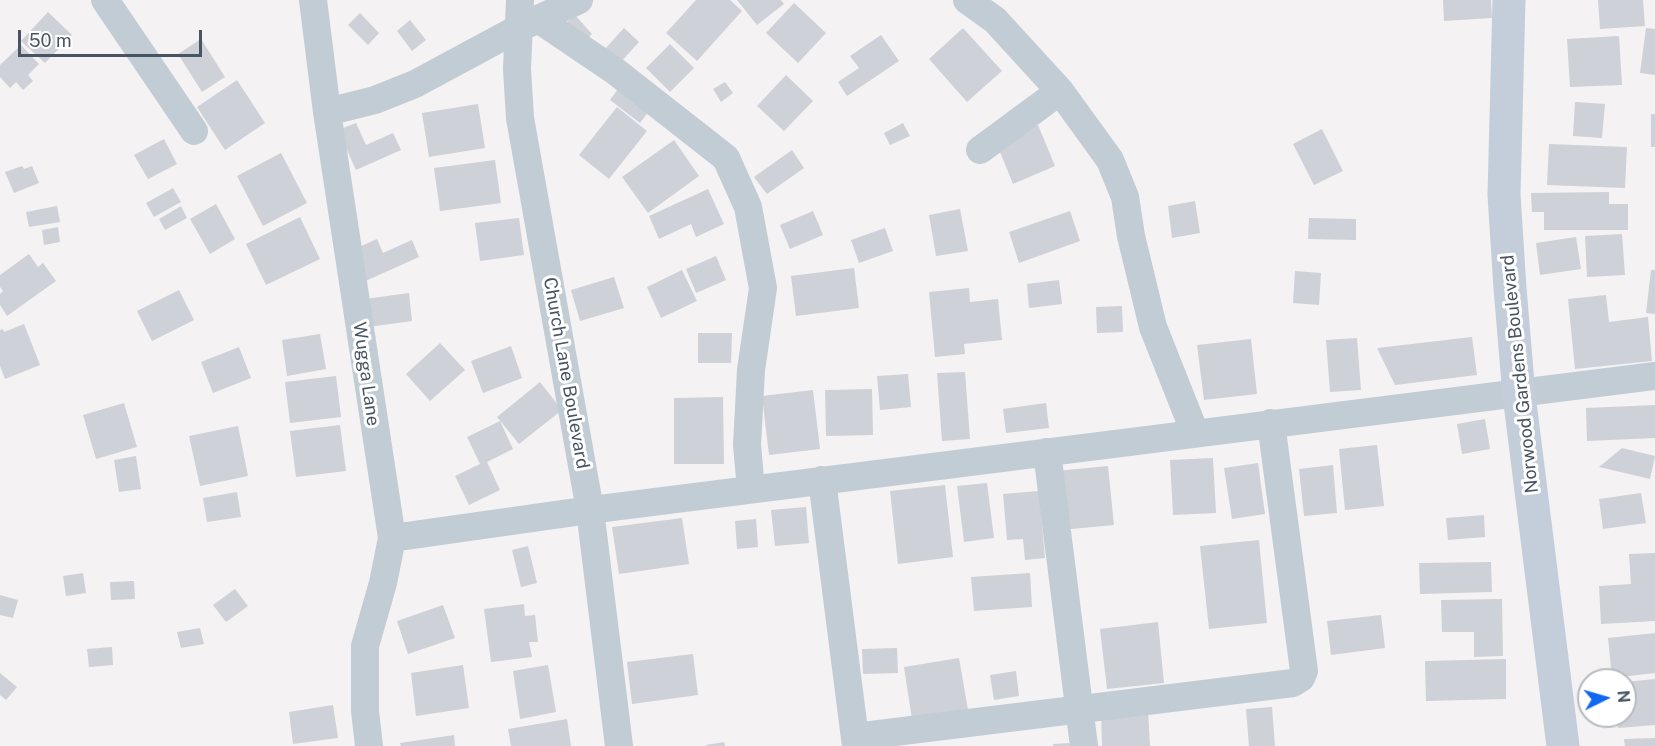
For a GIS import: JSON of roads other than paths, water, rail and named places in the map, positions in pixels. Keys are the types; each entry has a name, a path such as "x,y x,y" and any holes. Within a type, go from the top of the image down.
{"street":[{"path":"105,0 194,131"},
{"name":"Wugga Lane","path":"313,0 327,112 392,538 384,583 366,646 365,711 369,746"},
{"path":"327,112 375,100 415,84 526,16 579,0"},
{"path":"967,0 994,20 1060,91 1110,160 1125,197 1131,236 1154,327 1195,433"},
{"name":"Norwood Gardens Boulevard","path":"1509,0 1504,195 1519,395 1563,746"},
{"path":"526,16 615,71 726,158 748,207 763,288 750,370 747,445 751,489"},
{"name":"Church Lane Boulevard","path":"526,16 517,69 520,118 590,510 619,746"},
{"path":"980,150 1060,91"},
{"path":"392,538 751,489 1271,423 1519,395 1655,376"},
{"path":"822,480 855,742 1293,683 1301,678 1304,671 1271,423"},
{"path":"1047,452 1084,746"}]}
